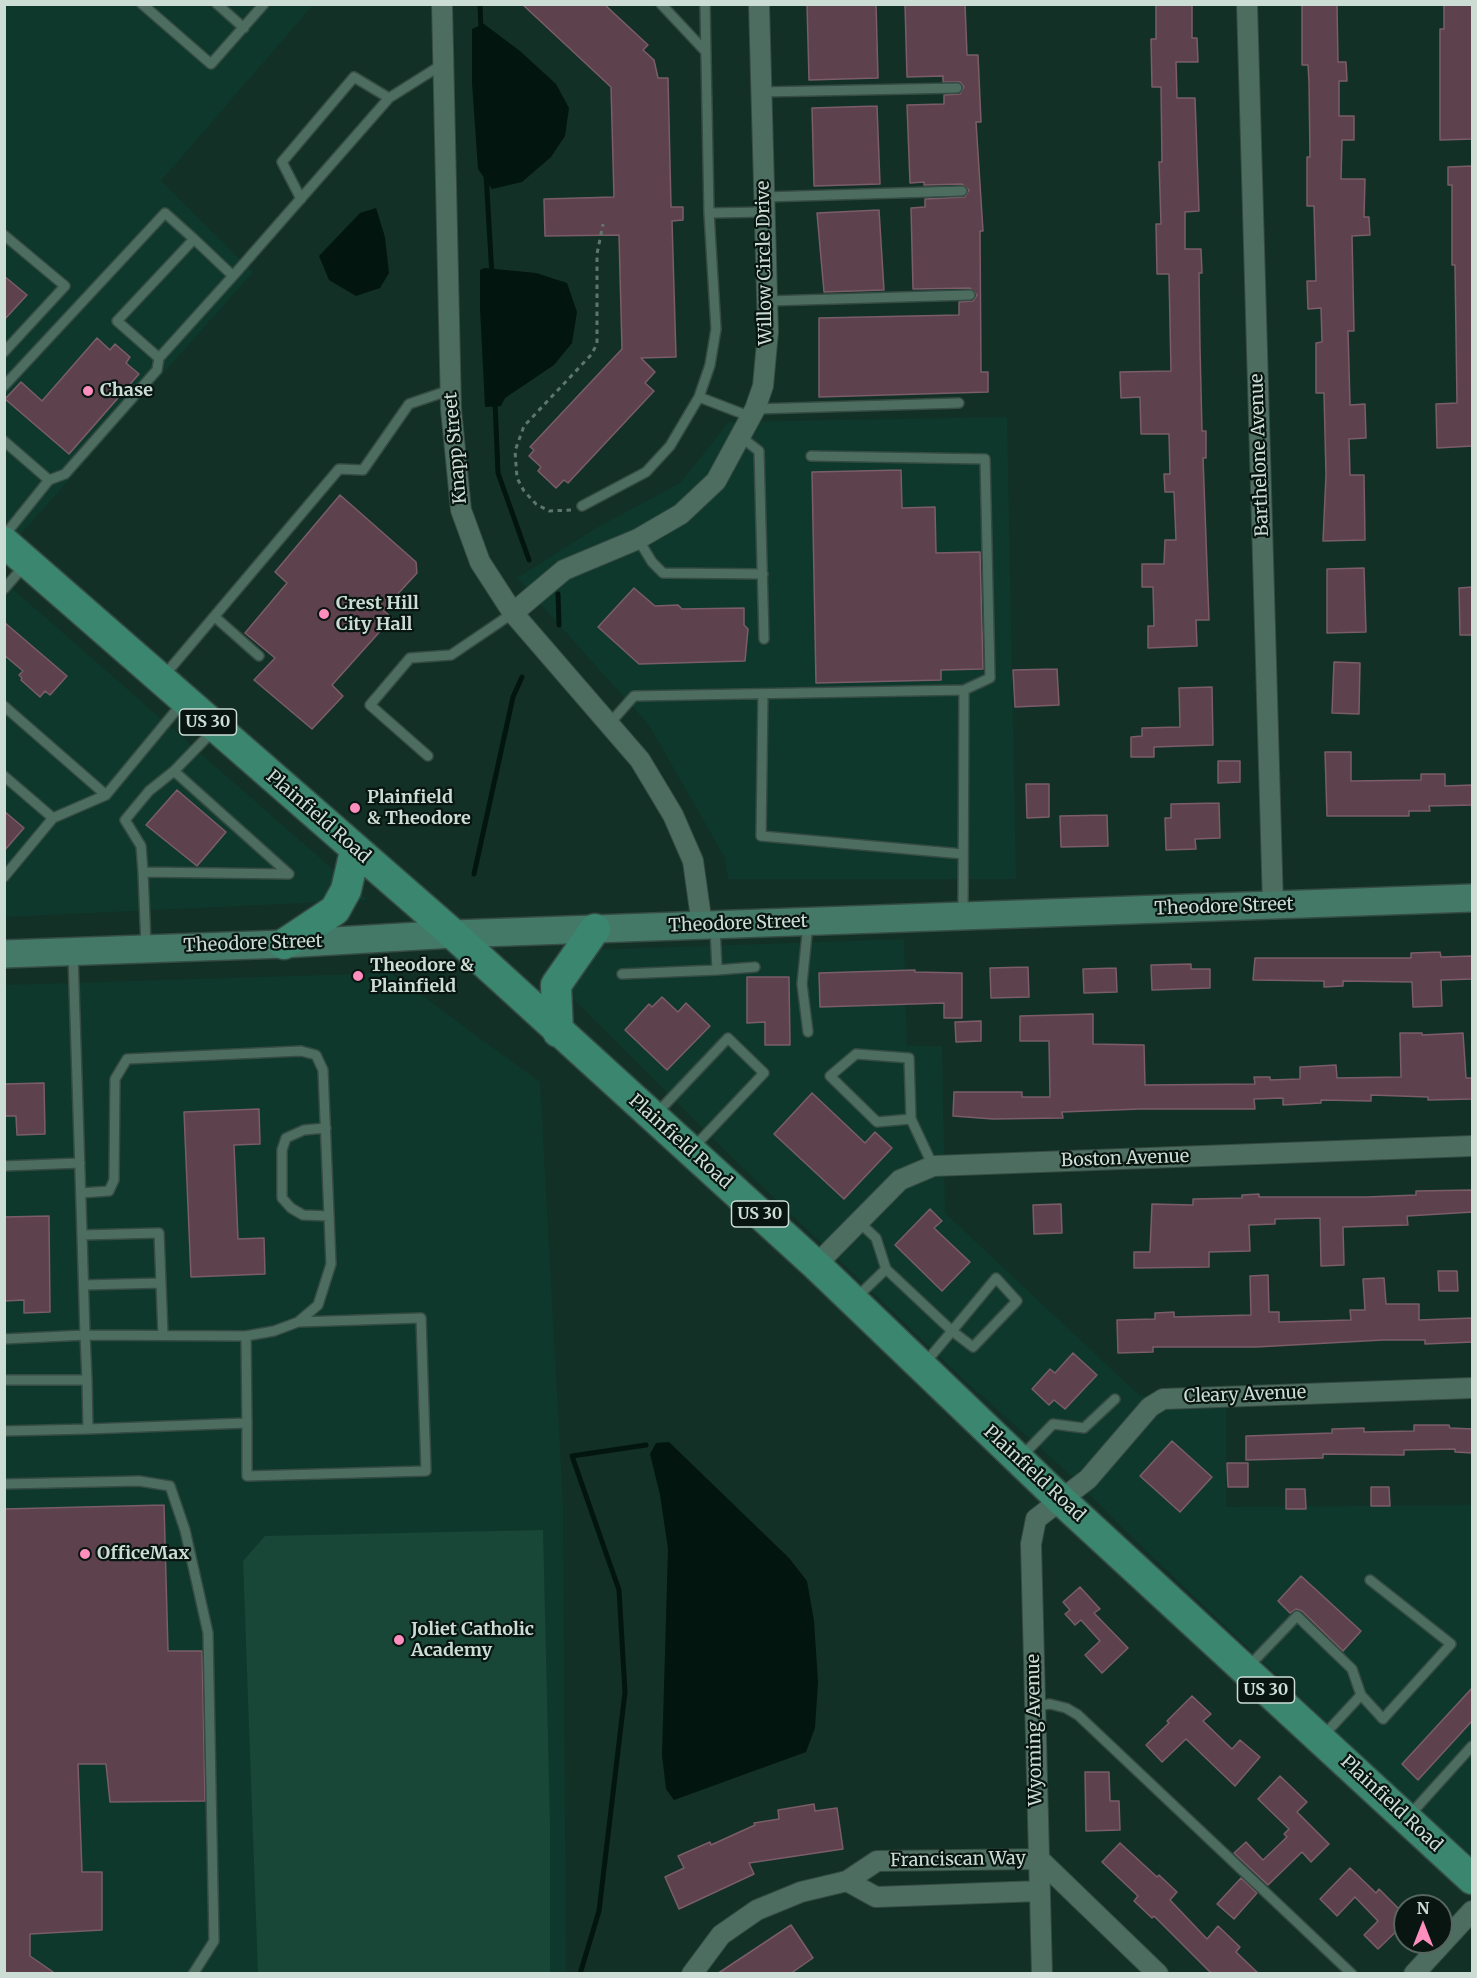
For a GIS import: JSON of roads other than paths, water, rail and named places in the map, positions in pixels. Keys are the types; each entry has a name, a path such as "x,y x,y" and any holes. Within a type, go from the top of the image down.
{"main road":[{"name":"Plainfield Road","path":"4,542 355,851 453,934 816,1265 1018,1460 1473,1879"},
{"path":"284,944 335,910 346,890 355,851"},
{"name":"Theodore Street","path":"4,954 284,944 453,934 1473,898"},
{"path":"558,1032 556,985 595,929"}],"street":[{"name":"Knapp Street","path":"442,4 450,390 461,510 480,562 513,613 640,760 673,815 693,861 708,925"},
{"name":"Willow Circle Drive","path":"513,613 564,570 638,539 681,514 716,481 753,413 763,386 768,332 759,4"},
{"name":"Barthelone Avenue","path":"1247,4 1273,905"},
{"name":"Boston Avenue","path":"816,1265 900,1180 933,1166 1473,1146"},
{"name":"Cleary Avenue","path":"1061,1500 1088,1479 1150,1407 1163,1399 1473,1388"},
{"name":"Wyoming Avenue","path":"1042,1974 1031,1544 1036,1519 1061,1500"},
{"name":"Franciscan Way","path":"692,1974 721,1935 757,1911 801,1892 847,1881 877,1853 1039,1858"},
{"path":"876,1904 877,1853"},
{"path":"1039,1858 1158,1974"},
{"path":"847,1881 876,1904"},
{"name":"Franciscan Way","path":"876,1904 1040,1891"},
{"path":"1414,1974 1473,1911"}],"lane":[{"path":"142,4 211,64 264,4"},
{"path":"217,4 244,28"},
{"path":"661,4 706,52"},
{"path":"582,506 646,472 670,446 699,397 710,365 716,329 709,213 705,4"},
{"path":"4,536 49,480 65,474 157,370 159,358 389,98 443,64"},
{"path":"301,199 282,162 354,77 389,98"},
{"path":"761,92 957,88"},
{"path":"709,213 765,204 962,191"},
{"path":"4,386 165,213 233,276"},
{"path":"4,235 65,286 4,352"},
{"path":"159,358 117,321 194,239"},
{"path":"767,301 970,295"},
{"path":"161,680 339,470 363,470 409,404 450,390"},
{"path":"699,397 753,413 959,403"},
{"path":"741,437 759,451 764,639"},
{"path":"4,441 49,480"},
{"path":"610,723 634,696 964,690 990,678 985,459 811,456"},
{"path":"638,539 652,562 663,573 763,574"},
{"path":"4,589 27,562"},
{"path":"428,756 370,705 410,658 451,656 513,613"},
{"path":"214,616 259,656"},
{"path":"963,916 964,690"},
{"path":"763,694 761,836 963,854"},
{"path":"4,877 53,818 106,795 184,700"},
{"path":"4,706 106,795"},
{"path":"146,949 141,846 125,820 148,791 174,771 215,728"},
{"path":"143,872 289,874 174,771"},
{"path":"4,776 53,818"},
{"path":"808,921 802,984 808,1032"},
{"path":"708,925 717,970"},
{"path":"73,951 88,1429"},
{"path":"622,974 755,968"},
{"path":"653,1117 728,1038 764,1073 690,1151"},
{"path":"81,1193 109,1191 114,1180 115,1079 127,1059 301,1051 316,1055 323,1070 331,1264 318,1305 298,1322"},
{"path":"911,1119 877,1122 830,1076 856,1054 909,1058 911,1119 933,1166"},
{"path":"326,1128 304,1130 286,1138 282,1150 282,1198 291,1208 303,1215 329,1216"},
{"path":"4,1166 80,1163"},
{"path":"859,1221 876,1238 886,1269 952,1330 973,1347 1017,1301 996,1278 952,1330 922,1367"},
{"path":"82,1234 159,1233 164,1335"},
{"path":"853,1300 886,1269"},
{"path":"84,1285 161,1283"},
{"path":"4,1339 85,1335 246,1336 273,1331 298,1322 421,1318 426,1471 247,1476 246,1336"},
{"path":"4,1380 87,1380"},
{"path":"1018,1460 1053,1424 1084,1428 1115,1399"},
{"path":"4,1431 247,1423"},
{"path":"4,1484 139,1481 170,1486 185,1530 208,1633 214,1941 193,1974"},
{"path":"1245,1670 1297,1616 1352,1669 1361,1695 1383,1719 1451,1644 1370,1580"},
{"path":"1320,1739 1361,1695"},
{"path":"1035,1706 1050,1704 1066,1707 1078,1715 1352,1974"},
{"path":"1407,1819 1473,1746"}],"waterway":[{"path":"480,4 481,30"},
{"path":"486,174 492,276"},
{"path":"495,402 498,473 529,560"},
{"path":"558,594 559,625"},
{"path":"474,874 513,697 522,677"},
{"path":"580,1974 599,1911 625,1692 619,1590 572,1456 646,1445"}],"place":[{"name":"Chase","path":"88,391"},
{"name":"Crest Hill City Hall","path":"324,614"},
{"name":"Plainfield & Theodore","path":"355,808"},
{"name":"Theodore & Plainfield","path":"358,976"},
{"name":"OfficeMax","path":"85,1554"},
{"name":"Joliet Catholic Academy","path":"399,1640"}]}
